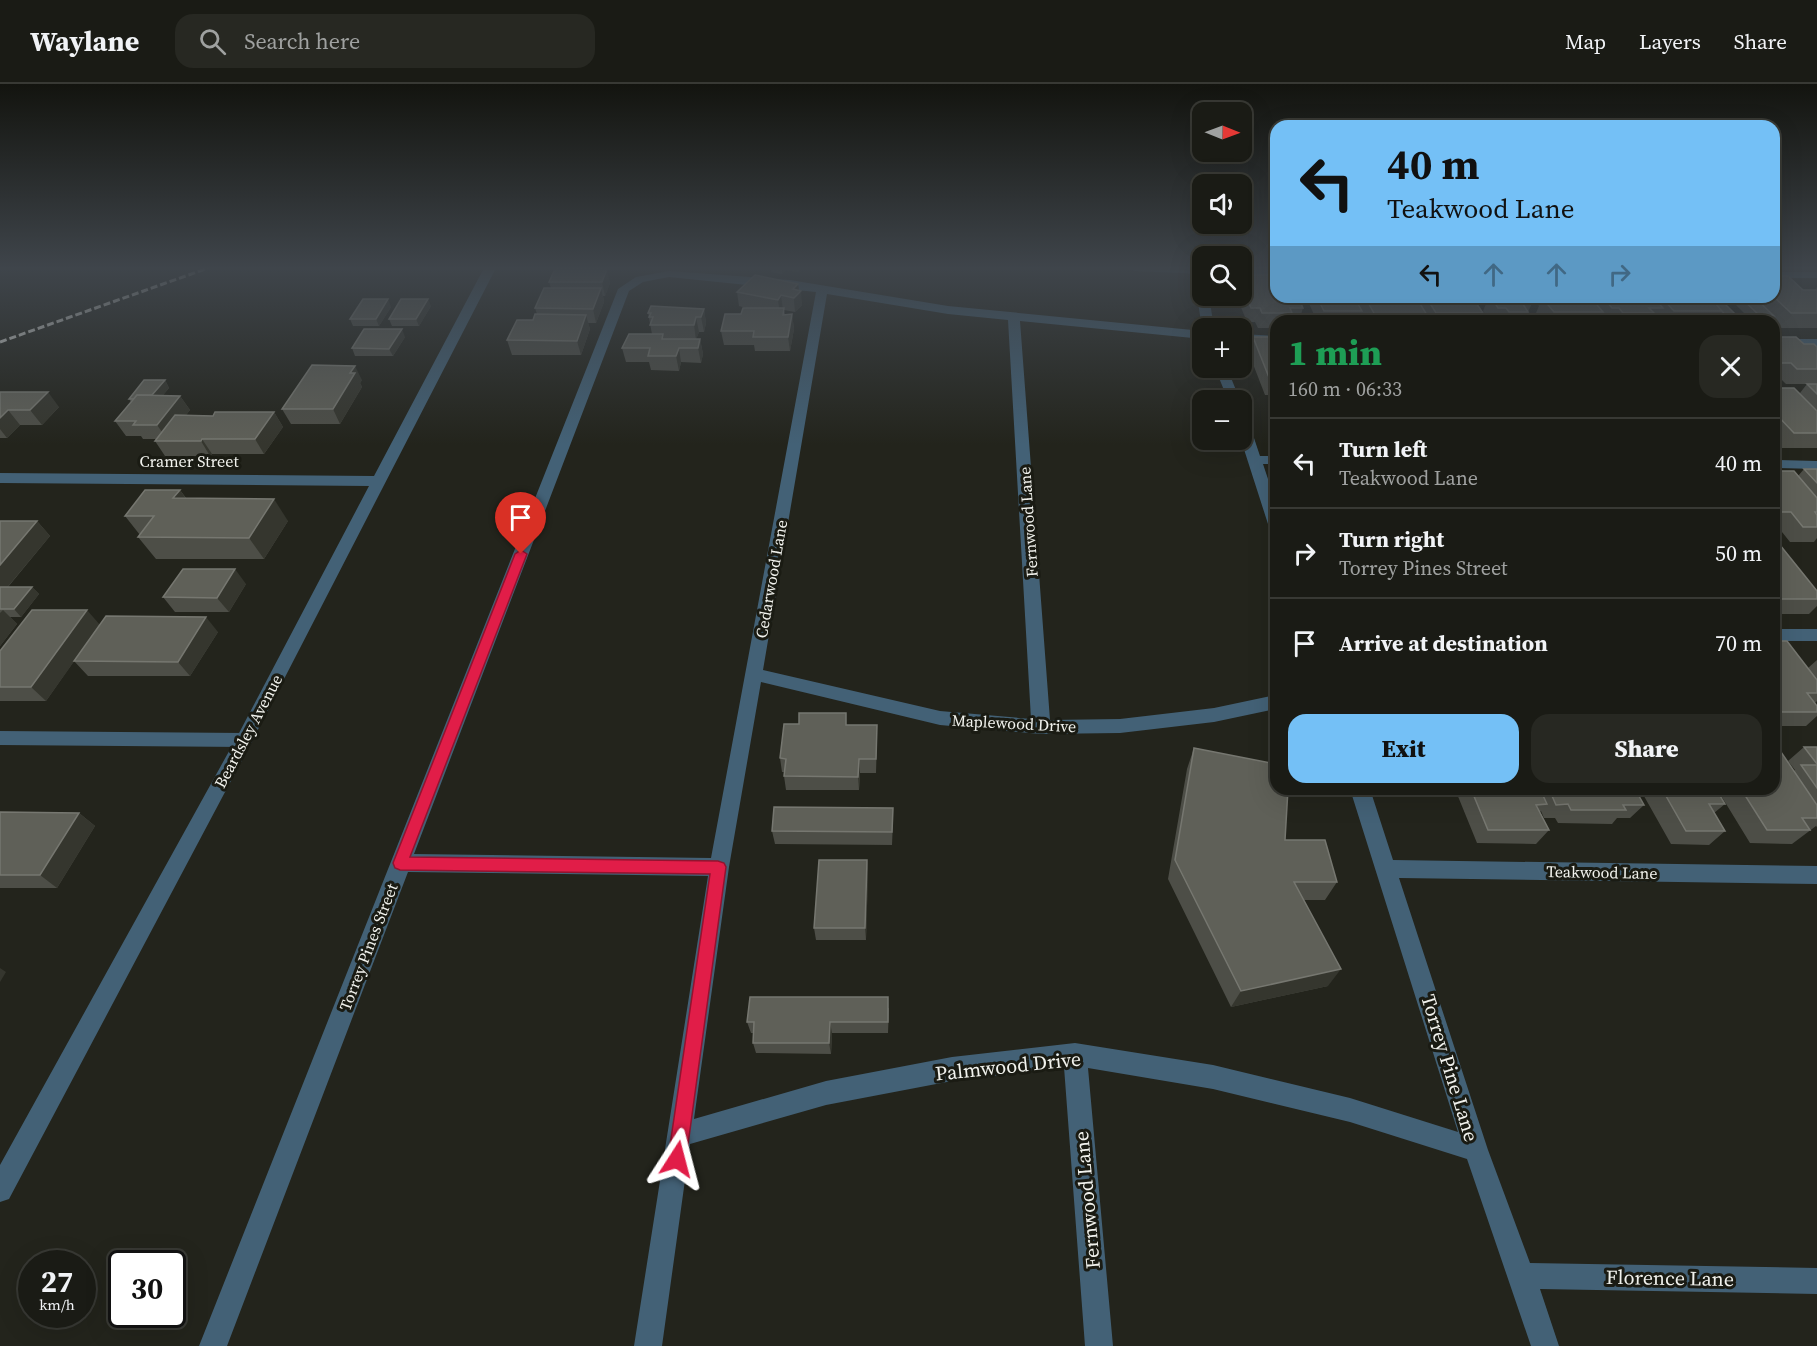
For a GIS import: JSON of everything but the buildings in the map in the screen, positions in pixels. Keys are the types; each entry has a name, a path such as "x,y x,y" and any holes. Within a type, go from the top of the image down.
{"street":[{"name":"Beardsley Avenue","path":"0,1190 244,740 459,327"},
{"name":"Torrey Pines Street","path":"213,1346 609,327"},
{"name":"Cedarwood Lane","path":"648,1346 718,867 815,327"},
{"name":"Fernwood Lane","path":"1015,327 1041,728"},
{"name":"Torrey Pines Street","path":"1118,327 1192,334"},
{"path":"1252,339 1270,340"},
{"path":"1780,343 1817,343"},
{"path":"1252,449 1270,505"},
{"path":"1256,460 1270,460"},
{"path":"1780,464 1817,465"},
{"name":"Cramer Street","path":"0,478 378,481"},
{"path":"1780,635 1817,635"},
{"name":"Maplewood Drive","path":"754,674 940,718 1041,728 1119,726 1214,715 1270,703"},
{"path":"0,738 244,740"},
{"name":"Torrey Pine Lane","path":"1362,795 1476,1150 1545,1346"},
{"path":"400,863 718,867"},
{"name":"Teakwood Lane","path":"1387,869 1817,875"},
{"name":"Fernwood Lane","path":"1075,1054 1099,1346"},
{"name":"Palmwood Drive","path":"680,1136 826,1093 952,1069 1075,1054 1224,1080 1350,1110 1476,1150"},
{"name":"Florence Lane","path":"1522,1276 1817,1281"}],"railway":[{"path":"0,342 42,327"}],"route":[{"path":"521,554 400,863 718,867 677,1159"}]}
